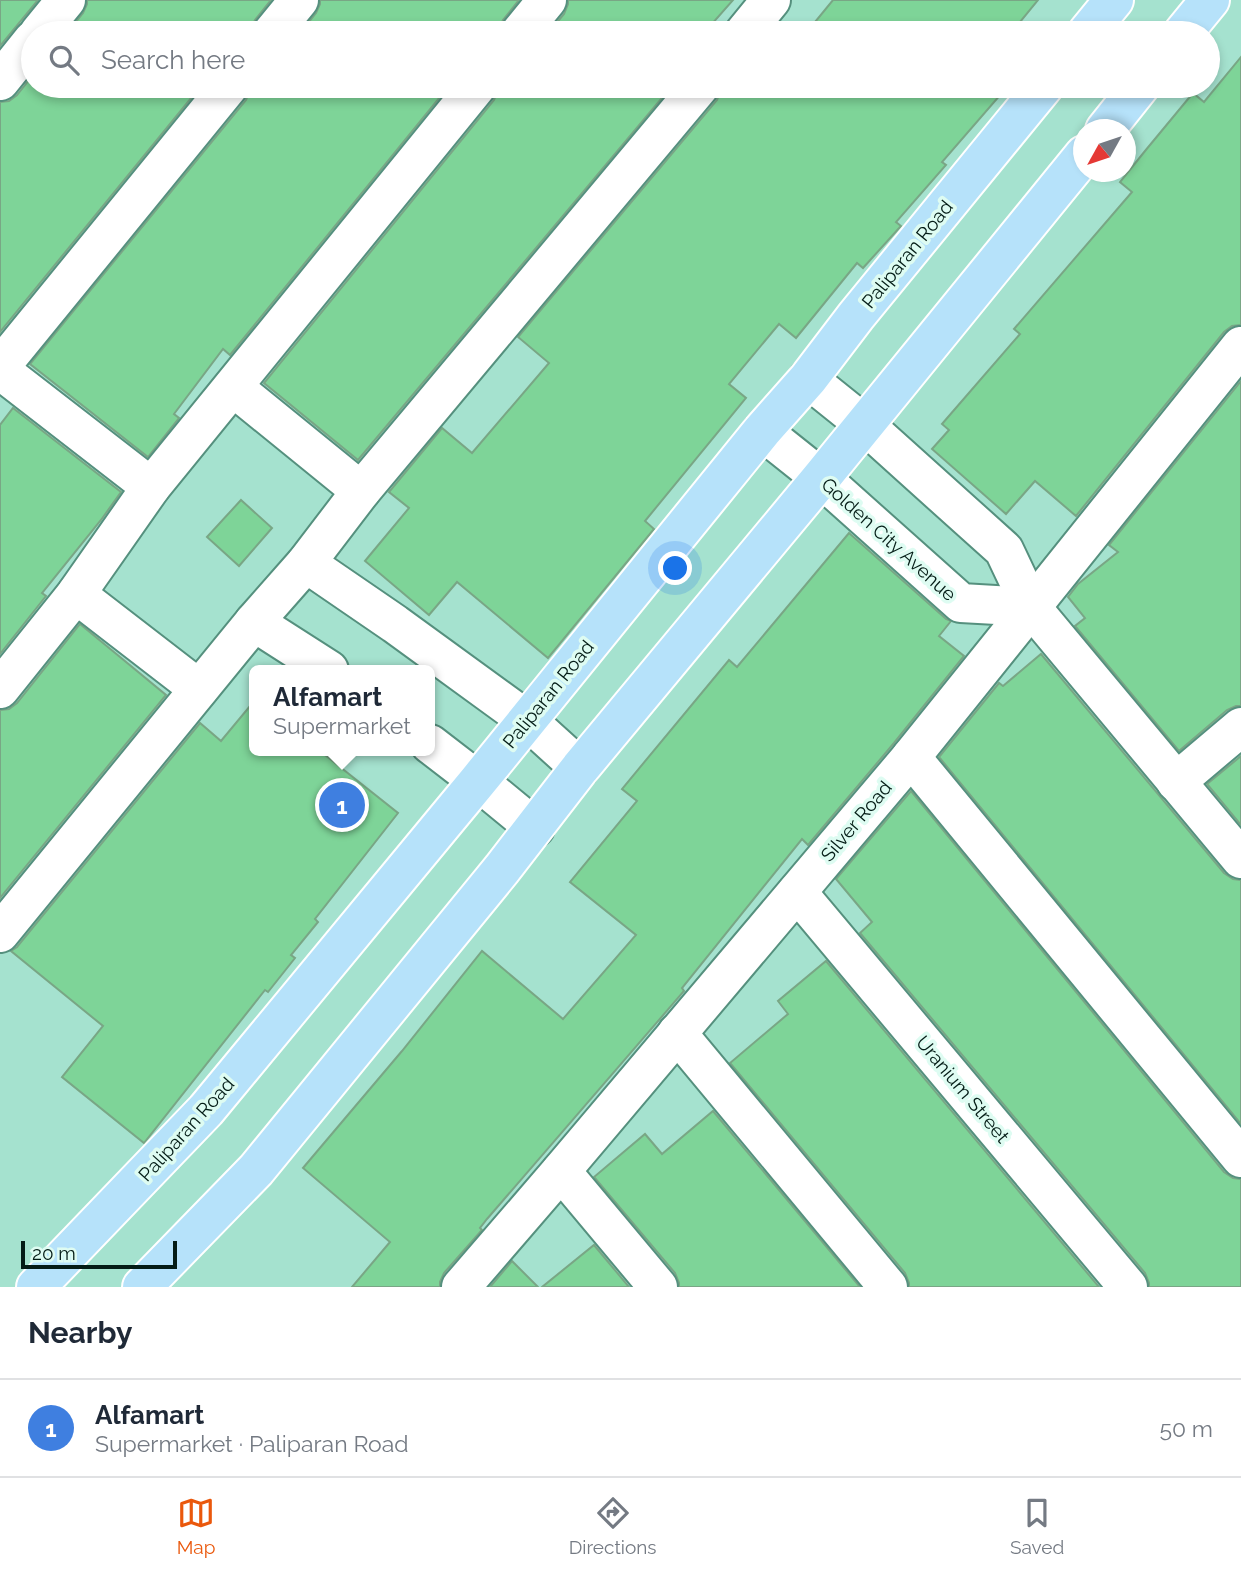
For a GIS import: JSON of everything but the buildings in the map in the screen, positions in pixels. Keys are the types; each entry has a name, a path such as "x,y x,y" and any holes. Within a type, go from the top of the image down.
{"main road":[{"path":"1097,21 1114,0"},
{"path":"1193,21 1210,0"},
{"name":"Paliparan Road","path":"36,1287 206,1111 762,431 808,379 864,306 1034,98"},
{"path":"1114,119 1130,98"},
{"path":"142,1287 256,1170 580,768 821,478 1073,167"}],"street":[{"path":"49,21 66,0"},
{"path":"282,21 299,0"},
{"path":"530,21 547,0"},
{"path":"754,21 771,0"},
{"path":"0,81 21,55"},
{"path":"151,487 0,368 219,98"},
{"path":"0,688 76,594 151,487 467,98"},
{"path":"0,933 254,622 306,563 361,491 690,98"},
{"name":"Silver Road","path":"461,1287 911,757 1241,346"},
{"path":"808,379 864,424 1004,550 1031,607 1241,859"},
{"path":"233,387 361,491"},
{"name":"Golden City Avenue","path":"762,431 821,478 961,603 1031,607"},
{"path":"306,563 527,720 580,768"},
{"path":"76,594 199,689"},
{"path":"254,622 321,665"},
{"path":"1176,782 1241,727"},
{"path":"435,749 534,828"},
{"path":"911,757 1241,1158"},
{"name":"Uranium Street","path":"797,892 1128,1287"},
{"path":"677,1033 888,1287"},
{"path":"561,1171 658,1287"}],"place":[{"name":"Alfamart","path":"342,805"}]}
